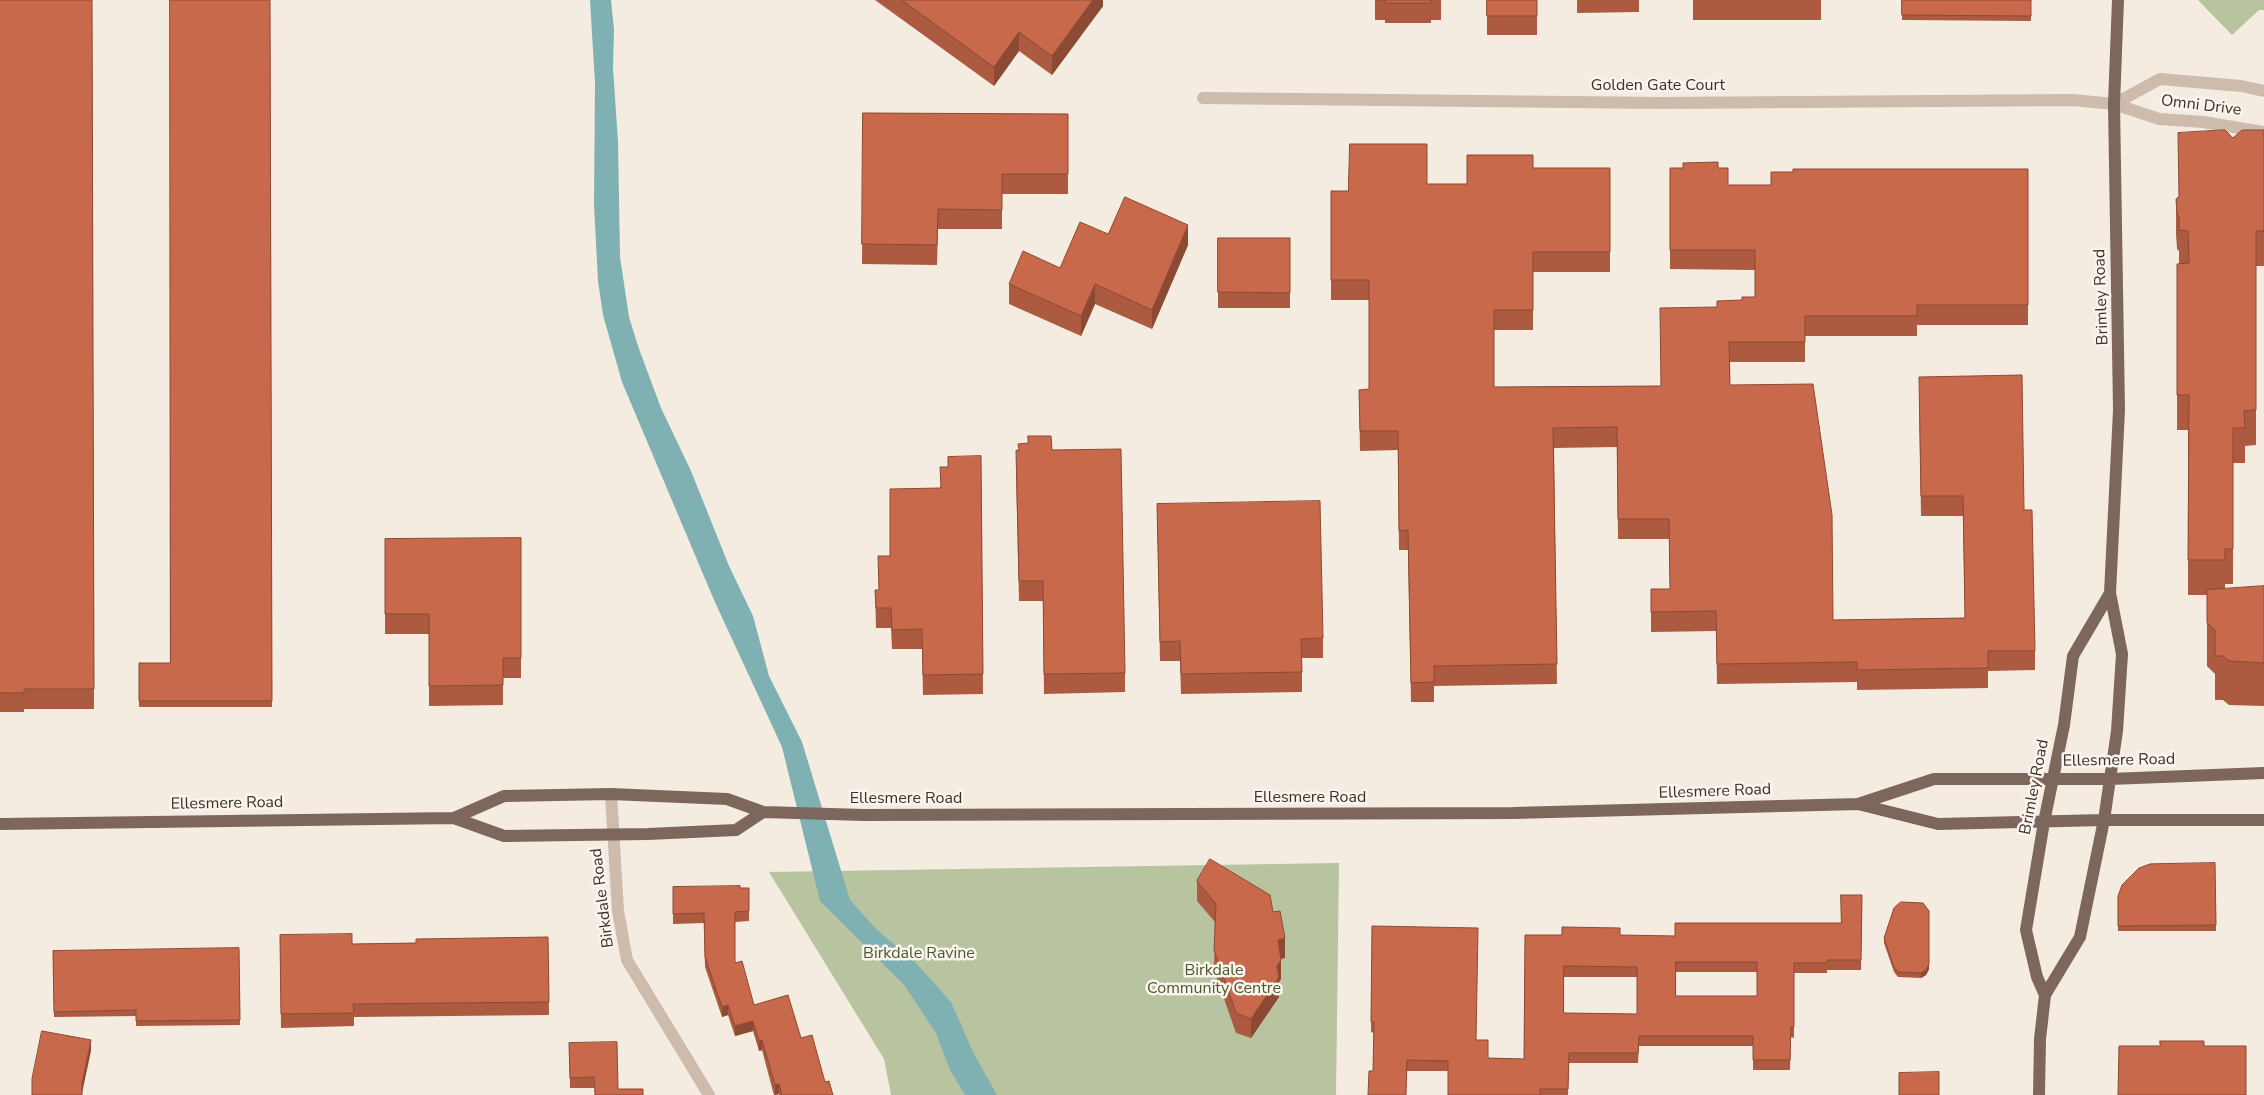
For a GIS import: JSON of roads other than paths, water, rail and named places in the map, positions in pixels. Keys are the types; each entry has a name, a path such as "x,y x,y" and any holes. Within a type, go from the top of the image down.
{"main road":[{"name":"Brimley Road","path":"2039,1095 2040,1039 2045,995 2080,937 2104,820 2117,731 2122,654 2110,593 2120,400 2114,104 2118,0"},
{"name":"Brimley Road","path":"2045,995 2037,977 2026,930 2044,822 2064,725 2073,656 2110,593"},
{"name":"Ellesmere Road","path":"1858,804 1934,779 2110,779 2264,773"},
{"name":"Ellesmere Road","path":"454,818 504,796 611,794 727,799 763,812 864,815 1513,813 1858,804 1938,824 2104,820 2264,820"},
{"name":"Ellesmere Road","path":"0,824 454,818 504,836 736,830 763,812"}],"street":[{"name":"Omni Drive","path":"2114,104 2160,79 2232,85 2264,91"},
{"name":"Golden Gate Court","path":"1203,98 1661,103 2073,100 2114,104"},
{"name":"Omni Drive","path":"2114,104 2159,119 2203,122 2264,132"},
{"name":"Birkdale Road","path":"611,794 618,911 627,960 708,1095"}],"water":[{"path":"590,0 611,0 614,30 613,68 618,142 620,257 629,317 639,349 661,408 691,471 729,566 753,616 769,676 802,742 850,900 876,929 913,960 951,1002 973,1052 997,1095 965,1095 950,1070 936,1033 905,986 820,901 782,747 714,600 622,382 603,315 598,281 594,205 595,83"}],"park label":[{"name":"Birkdale Ravine","path":"919,954"},
{"name":"Birkdale Community Centre","path":"1214,980"}]}
